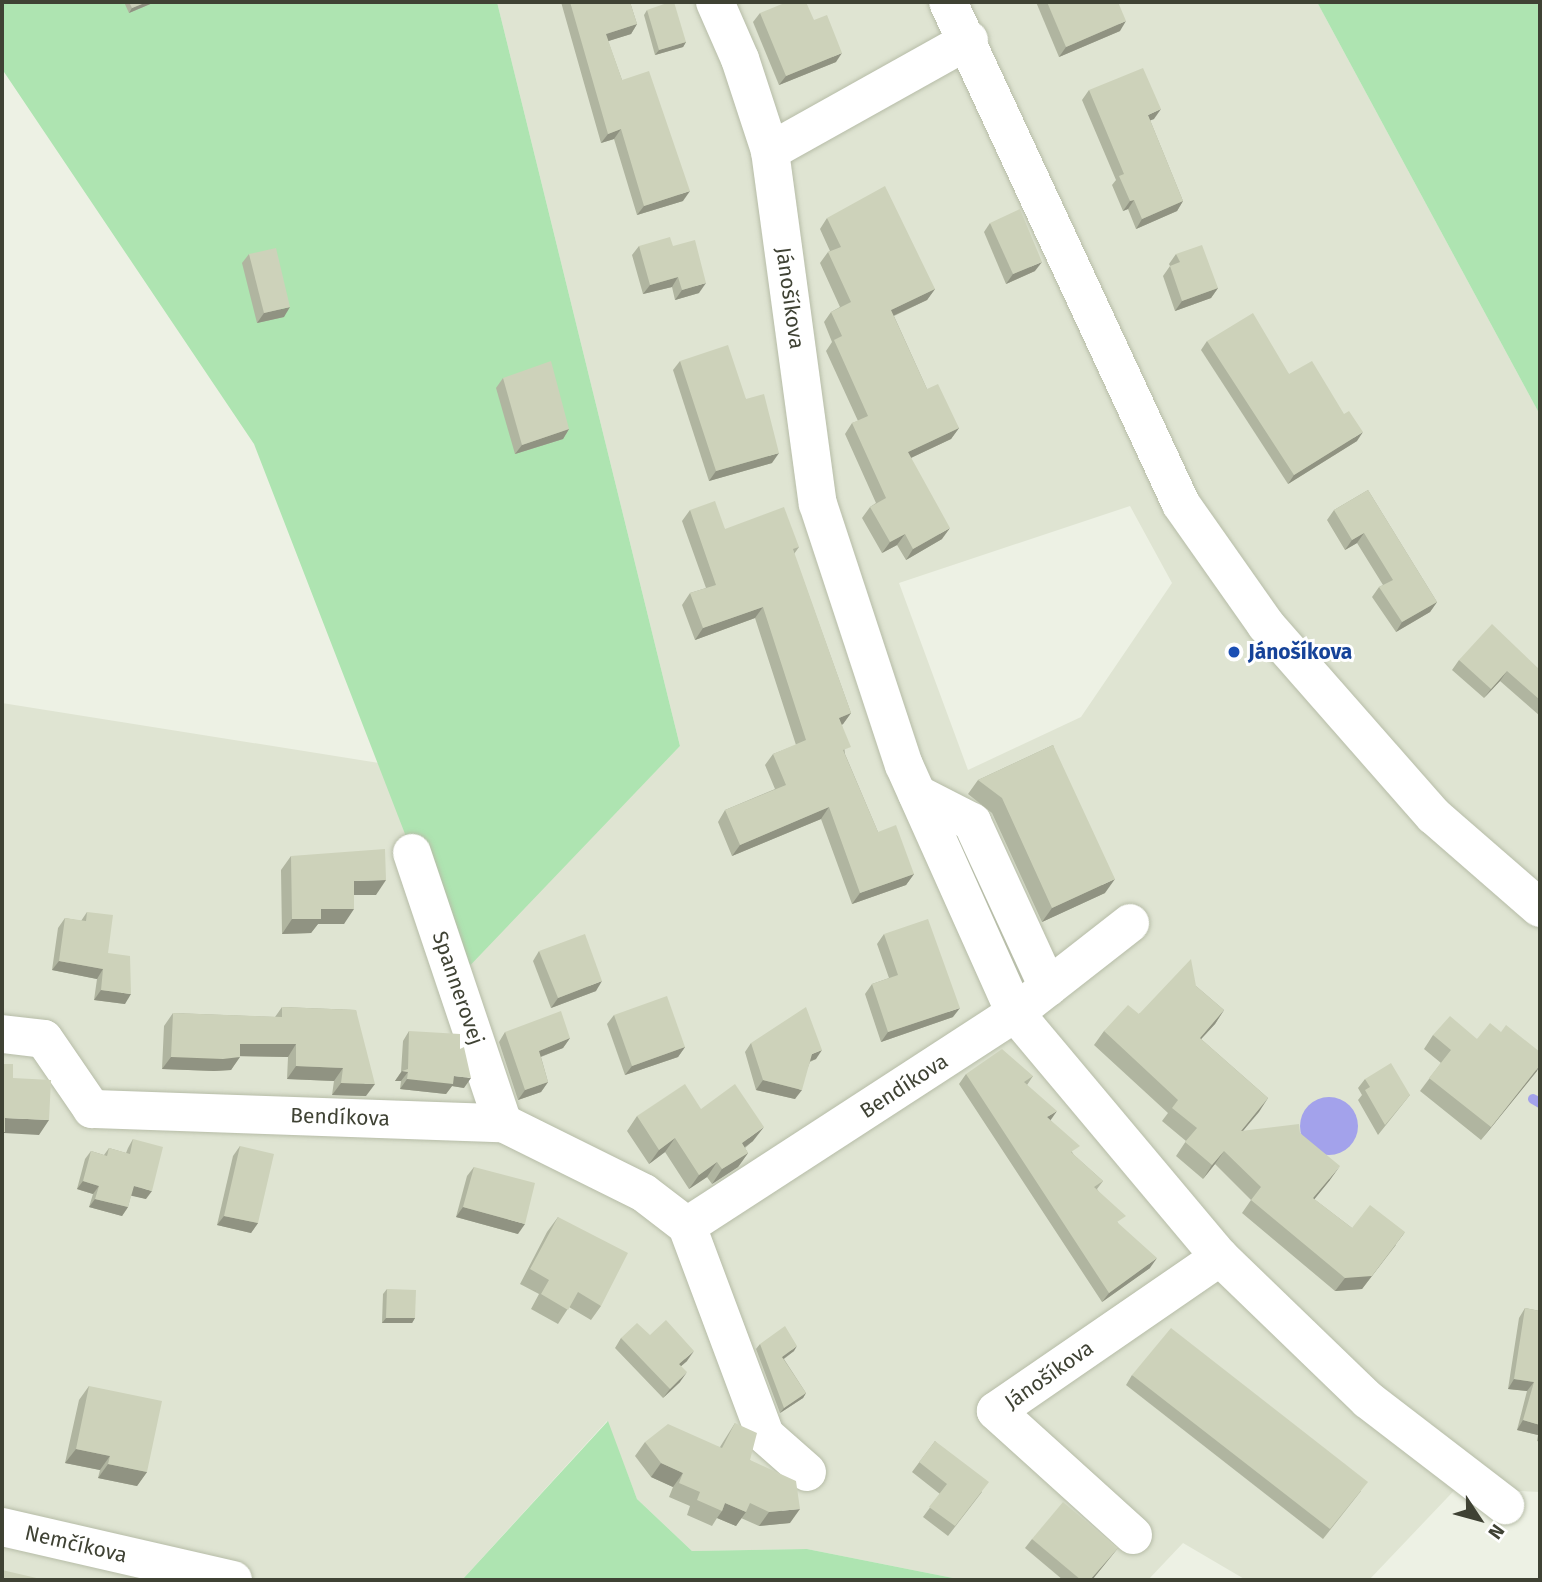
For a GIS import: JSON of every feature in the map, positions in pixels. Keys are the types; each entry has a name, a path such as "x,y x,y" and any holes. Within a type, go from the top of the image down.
{"street":[{"name":"Jánošíkova","path":"715,2 740,59 770,150 818,504 917,794 1016,1013 1220,1257 1368,1400 1505,1505"},
{"path":"948,2 969,40 1181,504 1266,625 1434,816 1540,908"},
{"path":"770,150 969,40"},
{"path":"917,794 972,822 1048,987"},
{"name":"Spannerovej","path":"412,853 503,1123"},
{"name":"Bendíkova","path":"2,1034 44,1040 92,1109 503,1123 644,1193 687,1226 1016,1013 1130,923"},
{"path":"687,1226 765,1436 807,1472"},
{"name":"Jánošíkova","path":"1133,1535 996,1411 1220,1257"},
{"name":"Nemčíkova","path":"2,1527 233,1580"}],"shaded area":[{"path":"497,2 1317,2 1540,415 1540,1492 1500,1490 1466,1478 1369,1580 1246,1580 1183,1543 1148,1580 963,1580 807,1549 692,1551 637,1499 607,1421 462,1580 2,1580 2,703 379,763 459,975 680,746","holes":["1130,506 1172,583 1081,717 968,770 899,583"]}],"green space":[{"path":"2,2 497,2 680,746 460,976 254,444 2,69"},
{"path":"1317,2 1540,2 1540,415"},
{"path":"608,1421 637,1499 692,1551 807,1549 963,1580 462,1580"}],"water":[{"path":"1323,1097 1335,1097 1350,1105 1358,1120 1358,1132 1350,1147 1335,1155 1323,1155 1308,1147 1300,1132 1300,1120 1308,1105"}],"building":[{"path":"129,2 147,2 132,8"},
{"path":"570,2 630,2 637,24 606,34 622,80 649,71 690,191 644,206 621,129 608,134"},
{"path":"674,2 686,42 659,50 647,10"},
{"path":"787,2 806,2 814,20 827,15 842,53 786,76 760,13"},
{"path":"1047,2 1118,2 1126,21 1066,47"},
{"path":"1143,68 1161,109 1148,115 1183,201 1142,219 1119,176 1124,174 1089,90"},
{"path":"885,186 935,289 891,310 927,389 938,384 959,428 908,452 950,528 913,549 905,534 890,542 870,507 886,498 852,423 868,416 834,340 842,336 831,312 851,302 828,252 841,247 827,218"},
{"path":"1020,209 1042,262 1013,274 990,223"},
{"path":"670,237 673,246 695,240 706,283 682,290 678,277 650,285 639,246"},
{"path":"1202,245 1218,288 1182,301 1170,266 1180,262 1176,254"},
{"path":"276,248 290,307 264,313 249,254"},
{"path":"1253,313 1289,374 1312,361 1344,414 1349,411 1363,432 1294,475 1207,341"},
{"path":"728,345 746,399 764,394 779,453 716,471 680,361"},
{"path":"551,361 569,429 522,445 503,378"},
{"path":"1368,490 1437,602 1402,622 1379,587 1393,580 1364,533 1352,540 1334,510"},
{"path":"715,501 725,529 784,507 799,547 793,549 851,713 839,718 851,747 843,750 878,832 896,825 914,874 860,893 829,807 740,845 725,810 786,785 773,754 806,740 763,607 703,628 690,593 716,585 690,510"},
{"path":"1492,624 1540,670 1540,700 1507,671 1491,689 1459,660"},
{"path":"1053,745 1115,879 1052,908 1002,798 978,780"},
{"path":"385,849 386,880 354,881 354,909 321,909 321,919 292,919 291,856"},
{"path":"87,912 113,915 108,953 130,956 131,994 101,990 103,969 59,961 65,918 86,921"},
{"path":"928,919 960,1008 888,1032 872,984 898,975 884,934"},
{"path":"585,934 602,981 558,998 539,951"},
{"path":"1191,959 1196,986 1224,1010 1200,1038 1268,1098 1241,1131 1299,1124 1300,1133 1340,1166 1313,1198 1352,1228 1370,1205 1405,1232 1372,1276 1345,1278 1251,1200 1261,1187 1224,1151 1212,1165 1185,1142 1197,1128 1172,1108 1178,1100 1104,1031 1128,1005 1139,1014"},
{"path":"667,996 685,1047 632,1066 614,1015"},
{"path":"282,1007 356,1010 375,1084 341,1083 343,1068 296,1066 296,1044 240,1044 240,1057 223,1059 171,1057 173,1013 282,1017"},
{"path":"806,1007 822,1050 812,1054 802,1090 763,1080 751,1043"},
{"path":"561,1011 570,1038 539,1051 548,1082 525,1090 505,1032"},
{"path":"1450,1016 1477,1039 1490,1023 1501,1032 1506,1025 1540,1052 1540,1065 1491,1127 1429,1078 1451,1050 1433,1035"},
{"path":"409,1031 460,1034 460,1049 464,1047 471,1078 454,1076 453,1084 407,1079 408,1072 402,1071 408,1069"},
{"path":"1002,1049 1033,1076 1024,1082 1057,1111 1047,1117 1080,1146 1071,1152 1103,1181 1094,1187 1126,1216 1117,1222 1157,1258 1109,1293 966,1074"},
{"path":"1391,1063 1410,1095 1385,1125 1365,1090 1370,1087 1365,1079"},
{"path":"2,1064 13,1064 13,1078 51,1080 49,1120 5,1118 5,1132 2,1132"},
{"path":"685,1084 701,1109 735,1084 764,1127 742,1143 748,1153 722,1169 717,1162 699,1175 675,1138 659,1150 637,1116"},
{"path":"133,1139 163,1147 152,1191 134,1186 128,1207 95,1199 99,1186 83,1181 91,1151 107,1156 109,1148 130,1154"},
{"path":"240,1146 274,1154 258,1223 224,1216"},
{"path":"474,1167 535,1183 525,1224 463,1207"},
{"path":"558,1217 628,1253 601,1306 578,1292 568,1310 541,1294 549,1280 530,1269"},
{"path":"387,1289 416,1290 415,1318 386,1318"},
{"path":"1525,1308 1540,1311 1540,1425 1523,1420 1534,1382 1514,1379"},
{"path":"666,1320 694,1351 679,1364 687,1372 670,1389 621,1338 637,1323 650,1335"},
{"path":"785,1326 797,1346 782,1357 806,1393 784,1408 760,1344"},
{"path":"1171,1328 1368,1482 1330,1529 1132,1375"},
{"path":"89,1386 162,1401 147,1472 108,1464 110,1456 76,1449"},
{"path":"735,1423 757,1433 750,1460 796,1481 800,1509 769,1512 750,1503 746,1512 725,1503 722,1511 697,1500 700,1492 679,1483 683,1473 661,1463 645,1442 668,1424 722,1448"},
{"path":"935,1441 989,1482 955,1526 929,1507 947,1484 919,1462"},
{"path":"1063,1502 1118,1548 1090,1580 1081,1580 1032,1539"},
{"path":"2,1570 45,1580 2,1580"}],"waterway":[{"path":"1533,1099 1540,1103"}],"place":[{"name":"Jánošíkova","path":"1234,652"}]}
